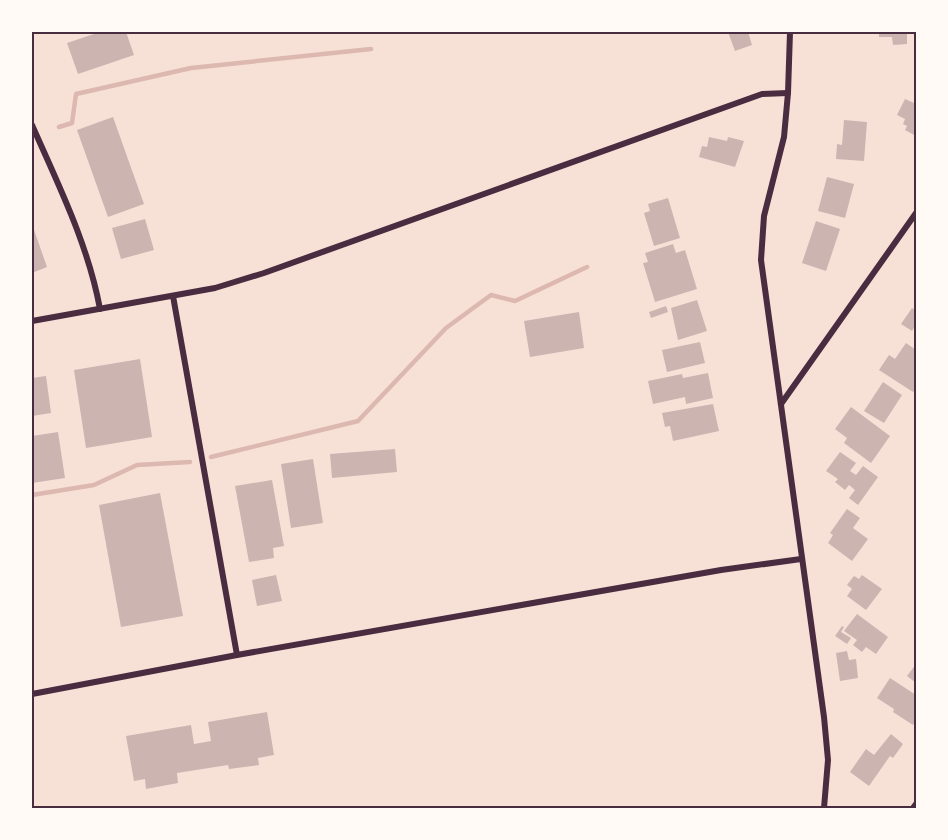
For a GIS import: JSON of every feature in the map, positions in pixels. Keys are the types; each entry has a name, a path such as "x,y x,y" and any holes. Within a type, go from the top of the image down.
{"street":[{"path":"790,32 784,137 764,216 761,260 824,717 828,760 824,808"},
{"path":"32,321 215,288 264,273 762,94 788,93"},
{"path":"32,125 71,213 100,309"},
{"path":"780,404 916,213"},
{"path":"173,296 237,655"},
{"path":"32,693 721,570 801,559"},
{"path":"913,808 916,804"}],"building":[{"path":"100,32 126,32 134,55 78,74 67,43"},
{"path":"728,32 748,32 752,45 735,51"},
{"path":"879,32 907,32 907,44 893,45 892,37 879,37"},
{"path":"916,98 916,136 905,130 907,126 903,124 905,119 897,115 905,99 914,103"},
{"path":"113,117 144,204 108,217 77,130"},
{"path":"844,120 867,122 864,161 836,159 837,144 842,145"},
{"path":"709,137 727,141 728,137 744,141 735,167 699,157 702,146 707,147"},
{"path":"827,177 854,184 845,218 818,211"},
{"path":"668,198 680,238 654,246 644,213 650,211 648,204"},
{"path":"145,219 154,250 121,259 112,228"},
{"path":"816,221 840,229 826,271 802,263"},
{"path":"32,224 47,267 32,273"},
{"path":"673,244 676,253 685,250 697,289 655,302 643,263 648,262 645,253"},
{"path":"697,300 707,331 678,340 671,308"},
{"path":"666,306 668,312 651,318 649,312"},
{"path":"912,308 916,311 916,328 915,326 912,331 901,324"},
{"path":"579,312 584,348 530,357 524,321"},
{"path":"700,342 705,363 667,372 662,350"},
{"path":"906,343 916,350 914,371 916,388 913,392 879,370 889,355 895,359"},
{"path":"140,359 152,437 86,448 74,370"},
{"path":"708,373 713,398 686,404 685,397 653,404 648,381 682,374 683,378"},
{"path":"46,376 51,413 32,416 32,378"},
{"path":"883,382 902,395 884,423 864,411"},
{"path":"713,404 719,431 673,441 670,426 665,427 662,413"},
{"path":"851,407 890,436 871,463 844,443 847,438 835,429"},
{"path":"58,432 65,478 32,483 32,436"},
{"path":"395,449 397,472 332,478 330,454"},
{"path":"840,452 856,463 850,471 856,475 863,466 878,477 858,505 849,498 855,490 849,485 845,490 835,482 838,479 826,471"},
{"path":"313,459 323,523 291,528 281,464"},
{"path":"272,480 284,546 273,548 274,558 249,562 235,486"},
{"path":"160,493 183,616 121,627 99,505"},
{"path":"847,509 860,518 853,528 868,539 852,561 828,543 833,535 830,533"},
{"path":"276,575 282,601 257,606 252,580"},
{"path":"862,575 882,589 866,610 847,596 852,589 847,585 854,576 859,579"},
{"path":"857,614 888,637 876,654 866,647 862,652 853,645 857,640 844,631"},
{"path":"842,626 844,627 841,632 851,638 847,644 835,636"},
{"path":"847,651 849,660 856,659 858,678 840,681 836,653"},
{"path":"916,664 916,683 907,676"},
{"path":"890,678 916,695 916,720 913,725 877,698"},
{"path":"267,712 274,755 258,758 259,765 229,769 228,765 177,773 178,783 146,789 145,779 134,781 126,736 191,725 194,744 211,741 208,722"},
{"path":"891,734 903,744 893,758 890,756 869,786 850,772 866,749 874,755"}],"waterway":[{"path":"59,127 72,123 76,94 191,68 371,49"},
{"path":"211,457 358,421 446,328 491,295 515,301 587,267"},
{"path":"32,495 94,485 137,465 190,462"}]}
